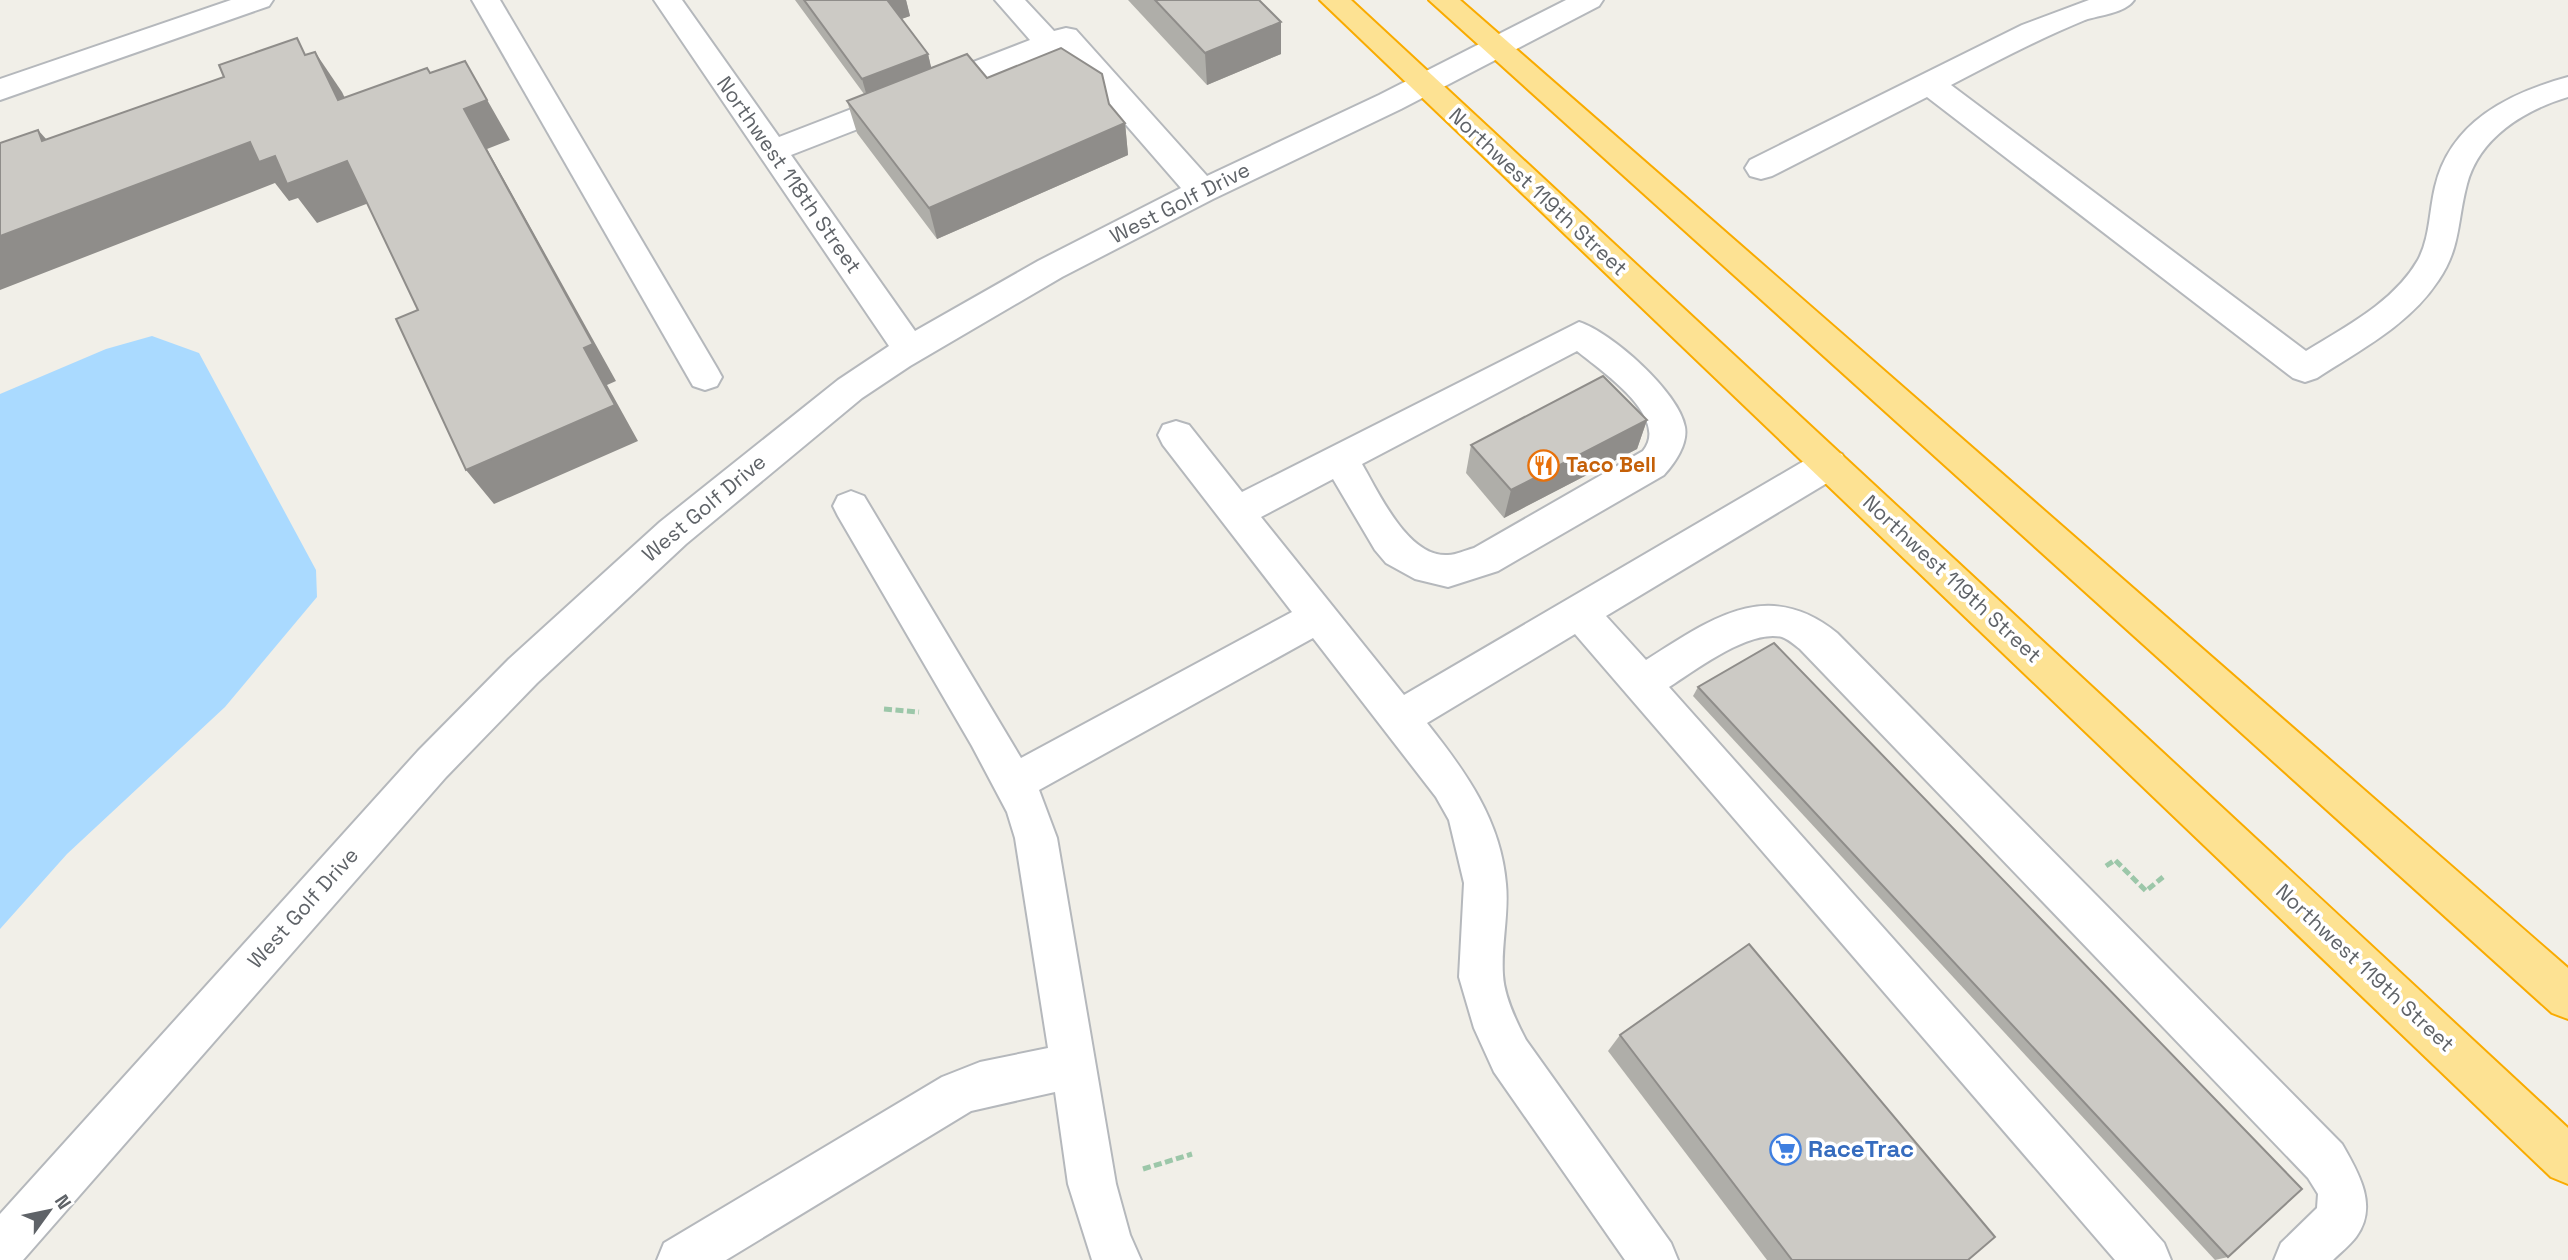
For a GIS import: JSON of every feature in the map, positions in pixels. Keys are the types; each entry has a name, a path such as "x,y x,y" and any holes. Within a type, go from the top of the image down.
{"highway":[{"name":"Northwest 119th Street","path":"1334,0 2568,1160"},
{"path":"1443,0 2568,997"}],"street":[{"path":"0,90 258,0"},
{"path":"486,0 705,377"},
{"name":"Northwest 118th Street","path":"668,0 910,350"},
{"path":"1009,0 1049,43"},
{"name":"West Golf Drive","path":"0,1250 432,764 523,671 673,533 850,390 910,350 1050,269 1202,191 1424,85 1589,0"},
{"path":"1761,169 2054,23 2120,0"},
{"path":"772,151 1066,37 1202,191"},
{"path":"1930,84 2305,369 2397,307 2426,274 2438,254 2445,234 2447,206 2457,167 2464,152 2476,138 2505,112 2528,100 2568,87"},
{"path":"1237,512 1339,458 1579,335 1616,363 1660,410 1667,422 1665,448 1651,465 1485,560 1448,571 1429,568 1410,559 1388,540 1339,458"},
{"path":"1176,435 1450,784 1468,815 1485,883 1481,977 1496,1028 1510,1056 1654,1260"},
{"path":"1399,719 1829,464"},
{"path":"850,506 1014,783 1036,838 1096,1204 1117,1260"},
{"path":"1579,612 2147,1260"},
{"path":"1014,783 1319,616"},
{"path":"1642,683 1741,625 1763,619 1783,621 1804,629 1823,645 2325,1161 2342,1190 2340,1219 2298,1260"},
{"path":"681,1260 958,1093 979,1085 1072,1066"}],"path":[{"path":"884,709 924,712"},
{"path":"2095,874 2115,860 2146,891 2163,877"},
{"path":"1129,1173 1192,1154"}],"water":[{"path":"152,336 199,353 316,570 317,597 225,707 67,854 0,929 0,394 106,349"}],"building":[{"path":"804,0 891,0 888,1 928,54 862,79"},
{"path":"1155,0 1259,0 1281,22 1205,53"},
{"path":"297,38 305,55 315,52 338,100 427,68 430,73 465,61 487,100 464,109 593,344 584,348 615,405 466,470 396,319 418,310 347,161 287,184 275,156 259,162 250,142 0,236 0,143 38,130 42,141 224,77 219,65"},
{"path":"1061,48 1102,74 1109,104 1125,123 929,208 847,101 967,54 987,78"},
{"path":"1603,376 1647,420 1511,490 1471,445"},
{"path":"1774,643 2302,1189 2228,1257 1698,687"},
{"name":"RaceTrac","path":"1749,944 1995,1237 1968,1260 1792,1260 1620,1035"}],"place":[{"name":"Taco Bell","path":"1543,465"},
{"name":"RaceTrac","path":"1785,1149"}]}
